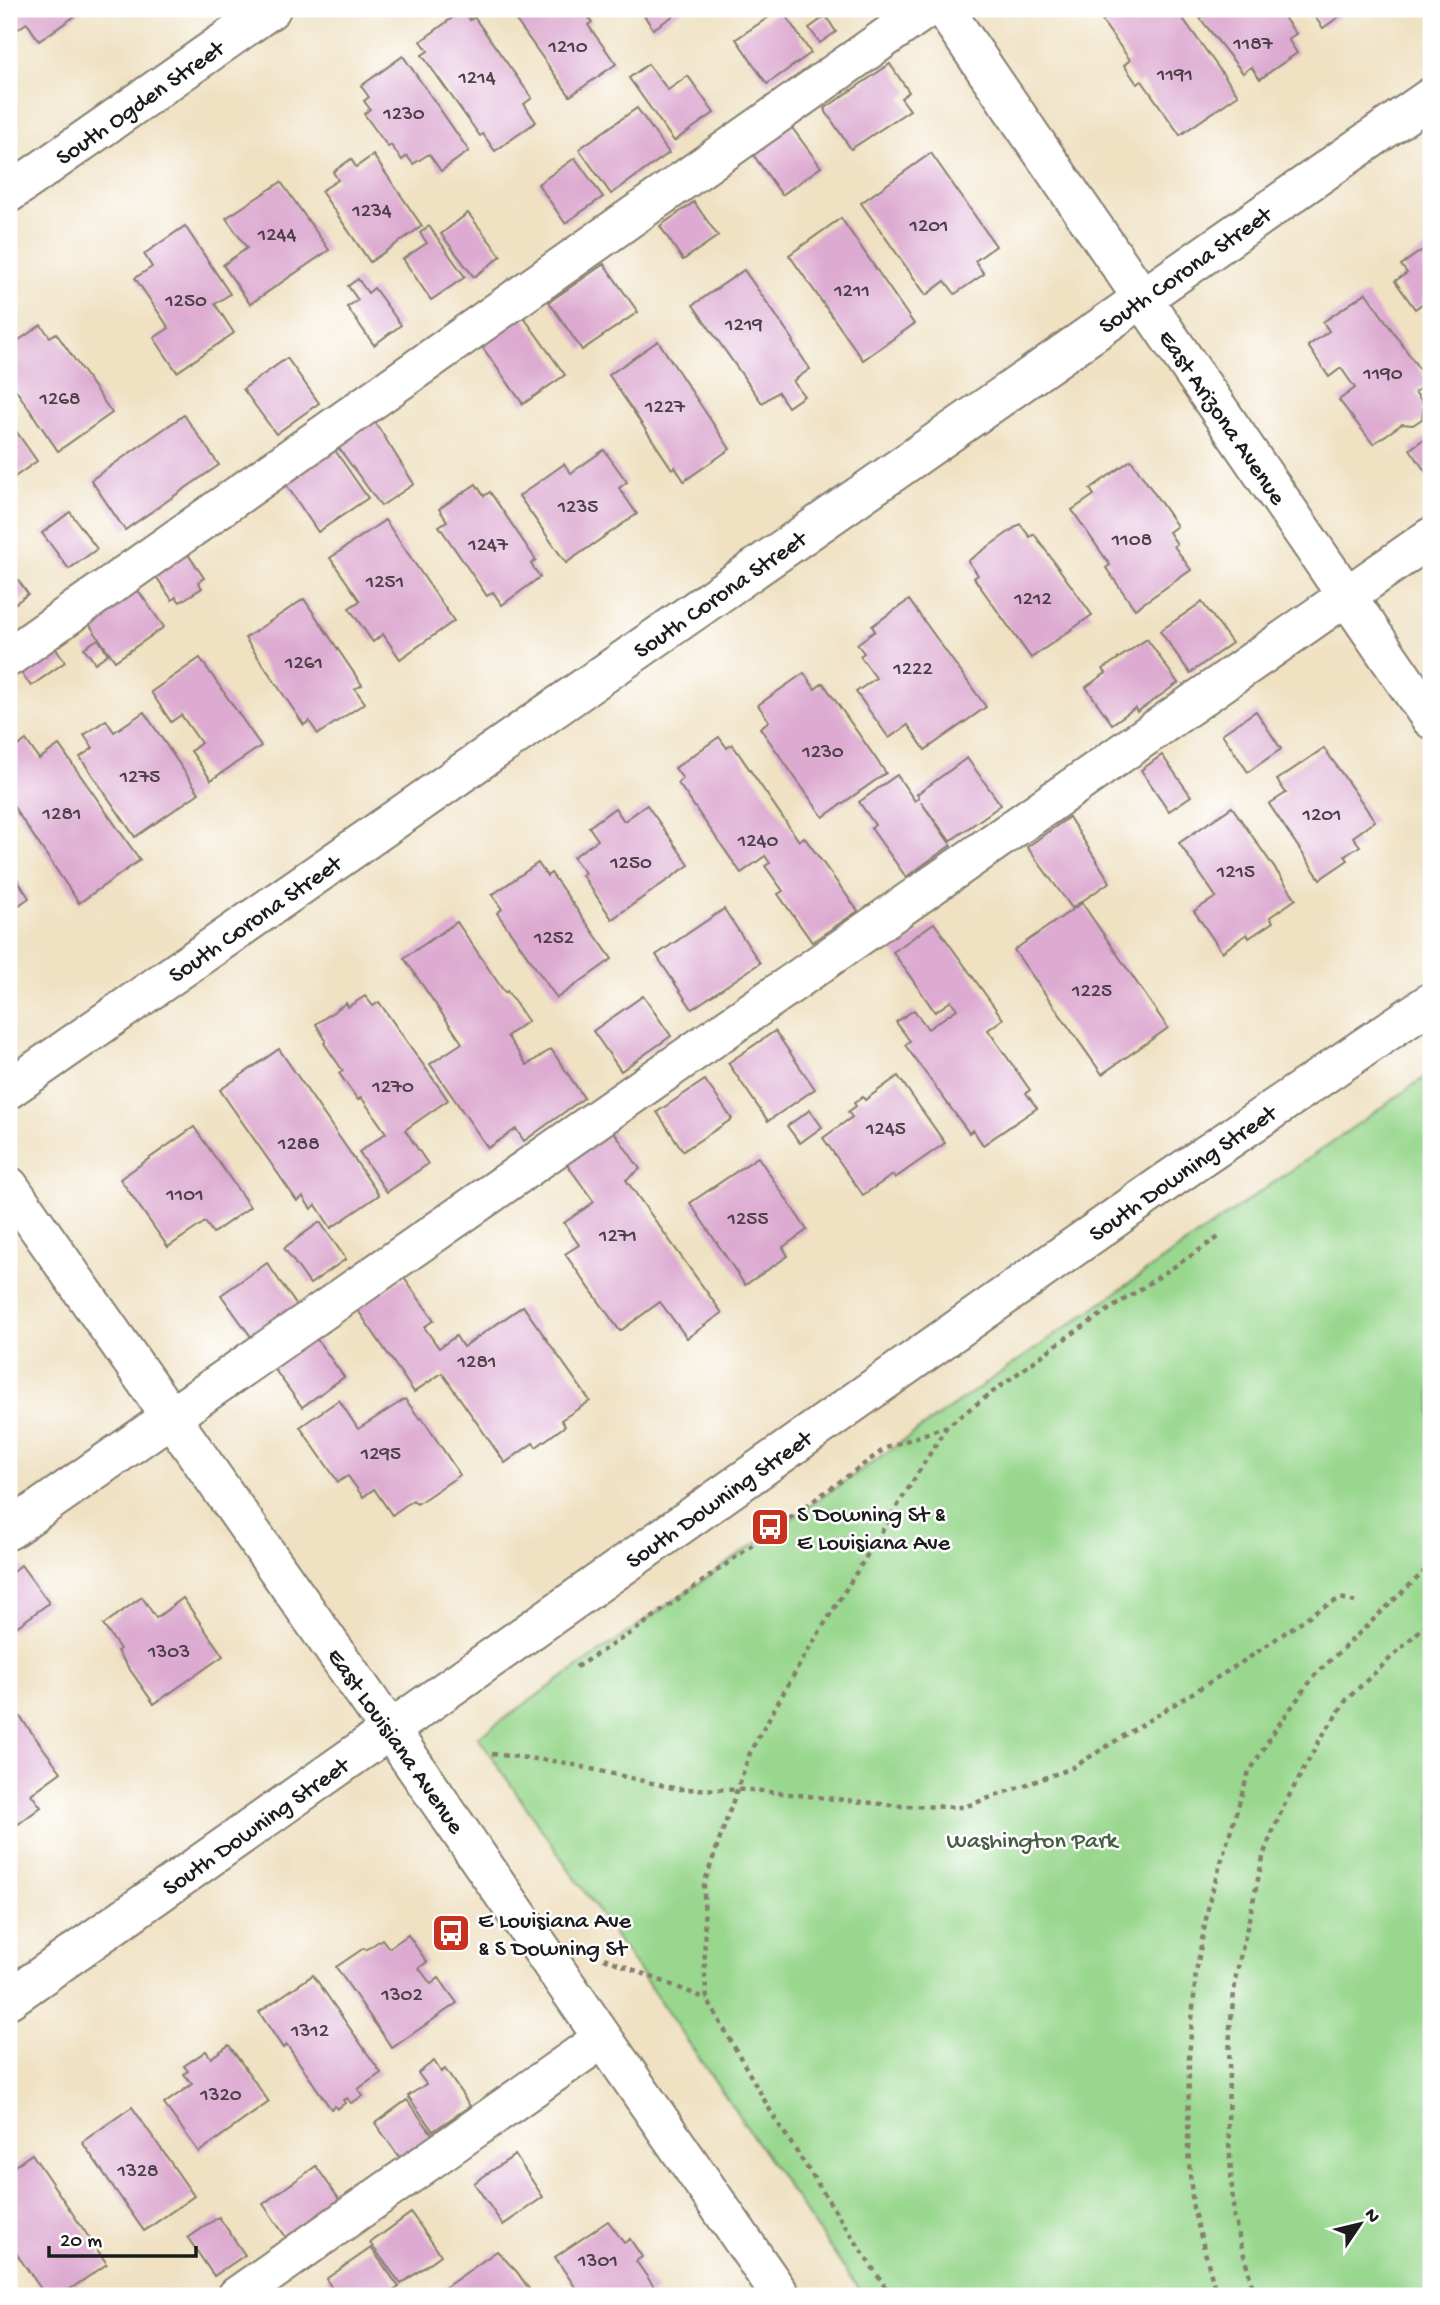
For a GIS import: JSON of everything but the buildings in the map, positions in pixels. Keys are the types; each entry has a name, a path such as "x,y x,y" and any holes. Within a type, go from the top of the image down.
{"street":[{"name":"South Ogden Street","path":"9,194 271,9"},
{"path":"9,657 926,9"},
{"name":"East Arizona Avenue","path":"944,9 1431,719"},
{"name":"South Corona Street","path":"9,1089 1431,97"},
{"path":"9,1530 1431,537"},
{"name":"South Downing Street","path":"9,1999 1155,1190 1431,1002"},
{"name":"East Louisiana Avenue","path":"9,1185 782,2296"},
{"path":"237,2296 603,2039"}],"path":[{"path":"576,1667 634,1630 886,1448 947,1426 1059,1342 1222,1236"},
{"path":"891,2296 774,2117 707,1999 704,1884 751,1750 804,1657 947,1426"},
{"path":"1217,2296 1193,2208 1188,2150 1189,2057 1196,1972 1210,1898 1248,1774 1275,1730 1315,1675 1431,1564"},
{"path":"492,1754 561,1762 678,1789 738,1790 831,1797 900,1806 964,1807 1072,1768 1247,1659 1318,1610 1341,1598 1355,1602"},
{"path":"1255,2296 1234,2218 1228,2126 1229,2069 1236,1976 1264,1853 1295,1785 1319,1741 1347,1699 1431,1619"},
{"path":"602,1958 707,1999"}],"green space":[{"name":"Washington Park","path":"1431,1073 1431,2296 863,2296 478,1737"}],"place":[{"name":"S Downing St & E Louisiana Ave","path":"770,1527"},
{"name":"E Louisiana Ave & S Downing St","path":"451,1933"}]}
